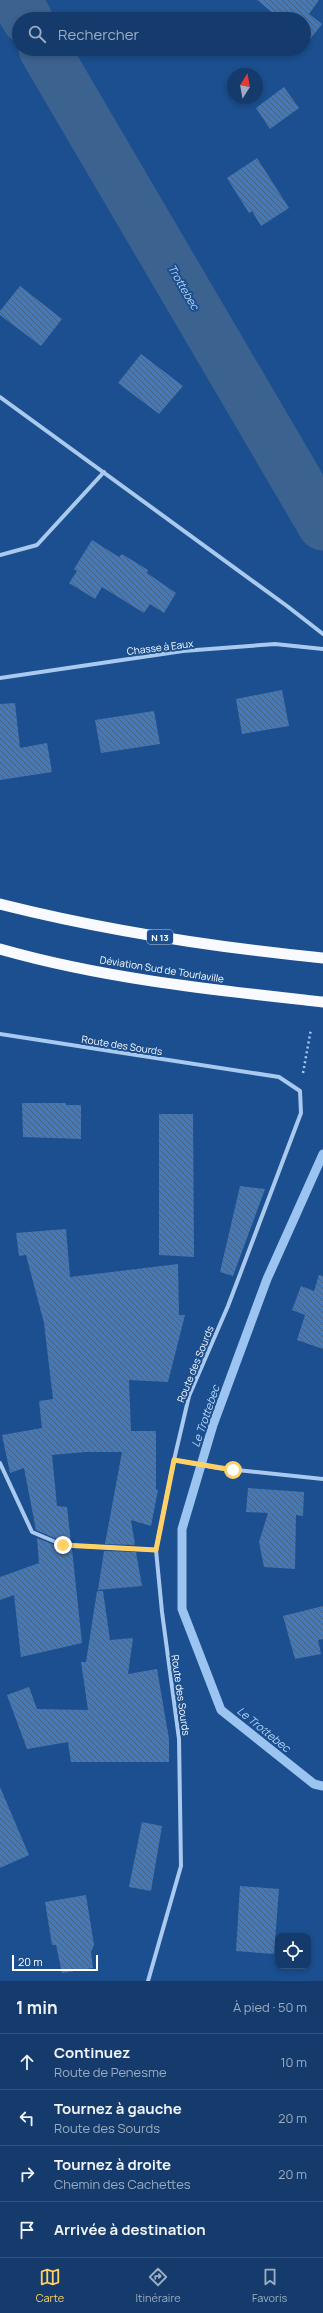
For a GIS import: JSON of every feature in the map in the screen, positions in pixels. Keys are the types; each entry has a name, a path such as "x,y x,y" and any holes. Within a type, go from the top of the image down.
{"highway":[{"name":"N 13","path":"0,904 64,920 221,948 323,958"},
{"name":"Déviation Sud de Tourlaville","path":"0,948 45,962 203,989 323,1002"}],"street":[{"path":"0,397 287,606 323,634"},
{"path":"0,555 37,545 104,472"},
{"name":"Chasse à Eaux","path":"0,678 183,651 274,644 323,650"},
{"name":"Route des Sourds","path":"0,1034 279,1077 300,1091 301,1113 228,1306 189,1396 174,1460 156,1550 162,1612 179,1739 180,1866 148,1981"},
{"path":"174,1460 218,1468 323,1479"},
{"path":"0,1463 32,1532 63,1545 156,1550"}],"path":[{"path":"300,1091 311,1029"}],"building":[{"path":"257,0 319,0 310,12 272,12"},
{"path":"311,16 322,24 311,38"},
{"path":"284,87 299,108 270,129 256,108"},
{"path":"257,158 289,208 261,226 252,211 249,213 227,178"},
{"path":"20,286 62,319 41,346 0,315 0,311"},
{"path":"141,354 183,386 159,414 118,383"},
{"path":"92,540 119,557 122,554 148,570 147,573 176,593 164,613 150,604 144,613 102,587 95,599 69,583 77,571 74,569"},
{"path":"282,690 289,726 242,734 236,699"},
{"path":"15,703 20,748 47,743 52,772 0,780 0,704"},
{"path":"154,711 160,744 101,753 95,720"},
{"path":"22,1103 66,1103 66,1105 81,1105 81,1139 23,1137"},
{"path":"159,1114 193,1114 194,1257 159,1255"},
{"path":"240,1186 265,1189 233,1276 220,1272"},
{"path":"66,1229 70,1277 178,1264 179,1315 185,1315 168,1382 129,1380 131,1431 156,1431 156,1490 158,1490 151,1526 131,1520 135,1545 105,1544 122,1452 85,1452 52,1455 57,1506 67,1507 71,1542 64,1542 36,1530 24,1468 10,1473 2,1435 42,1428 39,1401 53,1399 44,1323 26,1255 19,1256 16,1233"},
{"path":"319,1275 323,1276 323,1349 297,1340 305,1315 292,1310 301,1286 314,1291"},
{"path":"248,1488 304,1492 303,1516 296,1515 295,1569 264,1567 259,1542 268,1513 246,1512"},
{"path":"37,1538 62,1548 72,1549 82,1643 21,1657 14,1595 0,1600 0,1577 39,1563"},
{"path":"104,1551 136,1552 142,1586 98,1590"},
{"path":"97,1591 103,1591 110,1640 133,1638 128,1674 157,1669 169,1739 169,1762 71,1762 68,1742 27,1749 7,1695 29,1687 37,1709 88,1710 81,1662 86,1662"},
{"path":"323,1606 323,1639 318,1640 321,1654 295,1659 283,1616"},
{"path":"0,1787 29,1855 0,1868"},
{"path":"142,1822 162,1826 151,1891 129,1887"},
{"path":"240,1886 279,1889 274,1954 236,1951"},
{"path":"86,1895 94,1945 91,1952 93,1968 62,1973 56,1945 52,1945 45,1902"}],"waterway":[{"name":"Trottebec","path":"16,0 23,12"},
{"name":"Trottebec","path":"48,56 323,525"},
{"name":"Le Trottebec","path":"323,1154 267,1279 213,1425 182,1529 182,1609 221,1710 314,1784 323,1786"}],"route":[{"path":"63,1545 156,1550 174,1460 233,1470"}]}
